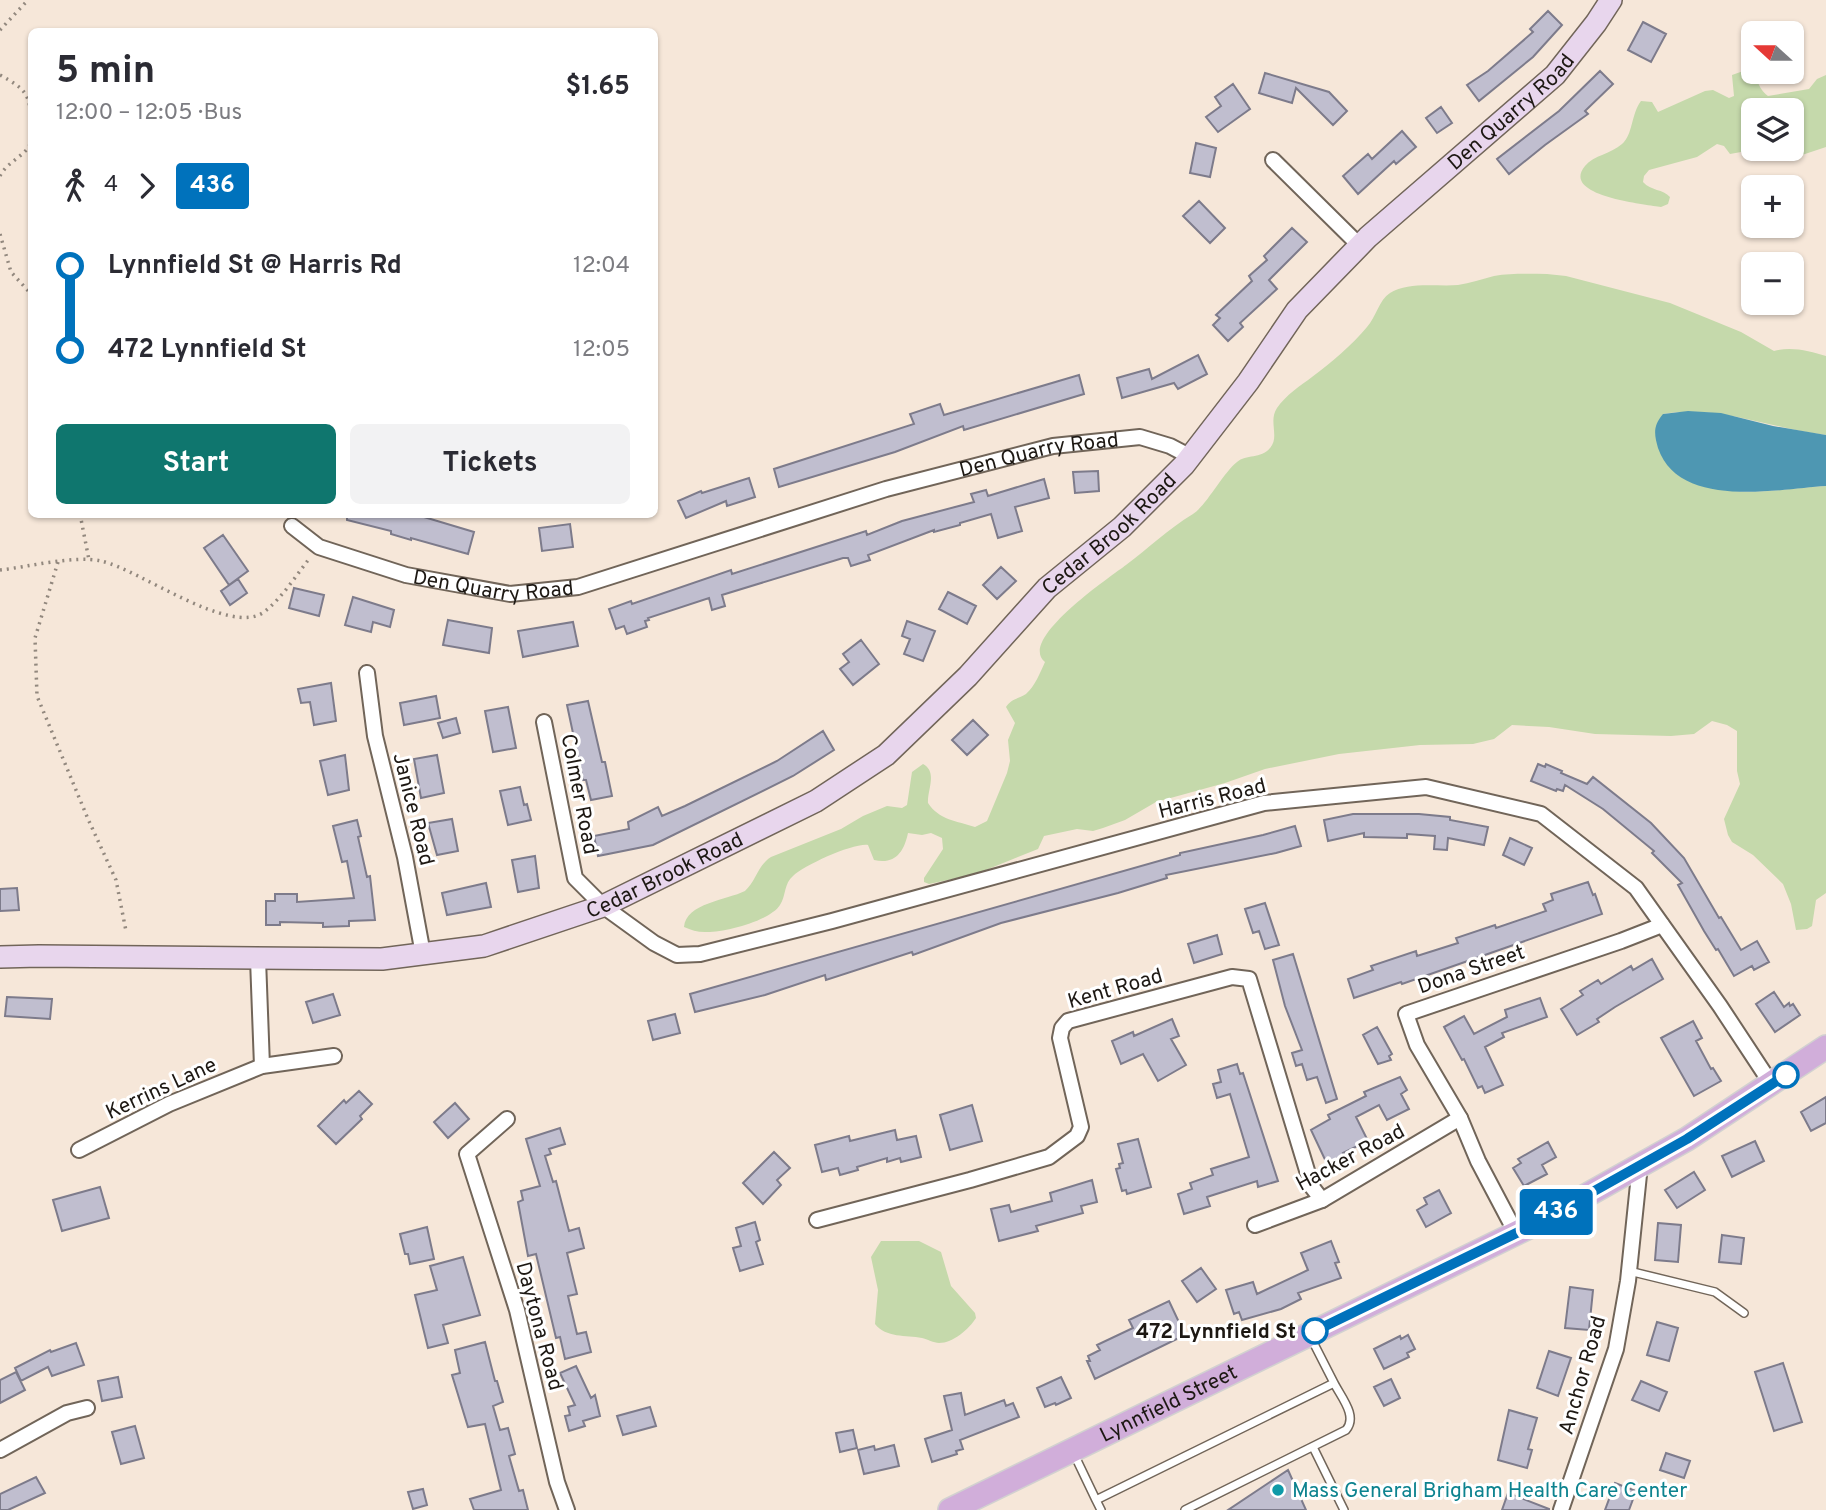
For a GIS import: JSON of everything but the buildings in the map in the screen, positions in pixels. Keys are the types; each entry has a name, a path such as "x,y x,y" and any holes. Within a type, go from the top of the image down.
{"main road":[{"name":"Lynnfield Street","path":"950,1510 1516,1233 1687,1139 1826,1048"}],"street":[{"name":"Den Quarry Road","path":"292,526 319,547 406,575 510,594 578,587 886,489 1053,446 1140,437 1170,446 1191,457 1248,382 1297,310 1360,246 1555,75 1611,0"},
{"path":"1273,160 1360,246"},
{"name":"Cedar Brook Road","path":"0,957 382,959 484,946 603,906 816,801 886,755 968,676 1047,588 1122,527 1191,457"},
{"name":"Janice Road","path":"367,673 375,736 405,857 423,954"},
{"name":"Colmer Road","path":"544,722 575,878 603,906"},
{"name":"Harris Road","path":"603,906 665,949 677,954 700,954 1076,856 1264,803 1426,787 1541,814 1636,888 1772,1085"},
{"name":"Dona Street","path":"1516,1233 1478,1161 1460,1118 1417,1045 1406,1014 1662,925"},
{"path":"258,959 262,1066"},
{"name":"Kent Road","path":"817,1220 1049,1157 1077,1136 1081,1127 1060,1038 1062,1028 1068,1021 1232,977 1249,979 1312,1186 1322,1200"},
{"name":"Kerrins Lane","path":"79,1150 169,1104 262,1066 334,1056"},
{"name":"Hacker Road","path":"1255,1225 1322,1200 1460,1118"},
{"name":"Daytona Road","path":"507,1119 467,1154 517,1310 557,1482 567,1510"},
{"name":"Anchor Road","path":"1561,1510 1613,1359 1629,1271 1640,1165"},
{"path":"0,1450 67,1413 87,1408"}],"lane":[{"path":"1629,1271 1715,1292 1744,1313"},
{"path":"1185,1510 1344,1432 1351,1424 1350,1414 1309,1334"},
{"path":"1096,1500 1334,1383"},
{"path":"1313,1447 1344,1510"},
{"path":"1072,1450 1101,1510"}],"path":[{"path":"0,30 27,0"},
{"path":"0,75 24,91 28,100"},
{"path":"0,176 5,167 28,150"},
{"path":"0,234 11,272 28,291"},
{"path":"81,518 89,560"},
{"path":"0,570 97,560 127,569 199,607 251,619 277,599 319,547"},
{"path":"58,562 35,638 37,696 116,880 127,931"}],"green space":[{"path":"1741,72 1741,84 1758,84 1768,96 1809,89 1817,79 1826,75 1826,147 1804,154 1804,98 1741,98 1741,152 1730,154 1724,146 1717,144 1697,157 1649,170 1644,176 1643,182 1670,197 1668,204 1661,207 1623,201 1584,185 1580,176 1585,166 1626,140 1641,101 1652,102 1658,112 1705,91 1713,90 1729,98 1734,96 1732,75"},
{"path":"1500,275 1566,276 1670,303 1741,332 1774,351 1794,349 1826,356 1826,435 1704,412 1663,414 1676,474 1694,483 1750,492 1826,486 1826,893 1816,900 1812,926 1796,930 1791,904 1783,884 1753,855 1732,842 1728,835 1724,819 1740,784 1737,771 1737,731 1712,721 1694,734 1671,736 1595,734 1512,725 1494,739 1473,744 1420,745 1339,754 1265,769 1156,802 1125,820 1103,828 1093,831 1077,829 1044,836 1038,849 976,874 929,884 924,882 924,878 943,849 942,838 931,833 908,833 901,851 888,861 874,860 868,845 861,845 829,856 799,871 790,879 775,911 757,921 713,932 684,927 686,919 699,907 745,891 763,864 771,857 841,829 887,806 902,808 907,805 912,772 923,764 931,776 928,803 932,809 949,819 975,827 987,821 1010,761 1008,740 1015,723 1006,707 1026,694 1035,683 1045,662 1040,652 1044,639 1054,625 1086,595 1198,510 1237,462 1262,454 1270,448 1274,439 1277,408 1355,340 1370,323 1386,296 1406,287 1458,285"},
{"path":"881,1241 919,1241 941,1252 951,1286 975,1313 976,1318 969,1327 955,1338 939,1343 890,1334 875,1324 878,1290 871,1257"}],"water":[{"path":"1688,411 1721,413 1826,435 1826,486 1757,492 1708,488 1686,481 1669,468 1658,448 1655,430 1663,414"}],"bus line":[{"name":"436","path":"1315,1331 1539,1222 1687,1139 1786,1075"}],"place":[{"name":"472 Lynnfield St","path":"1315,1331"},
{"name":"Mass General Brigham Health Care Center","path":"1278,1490"}]}
